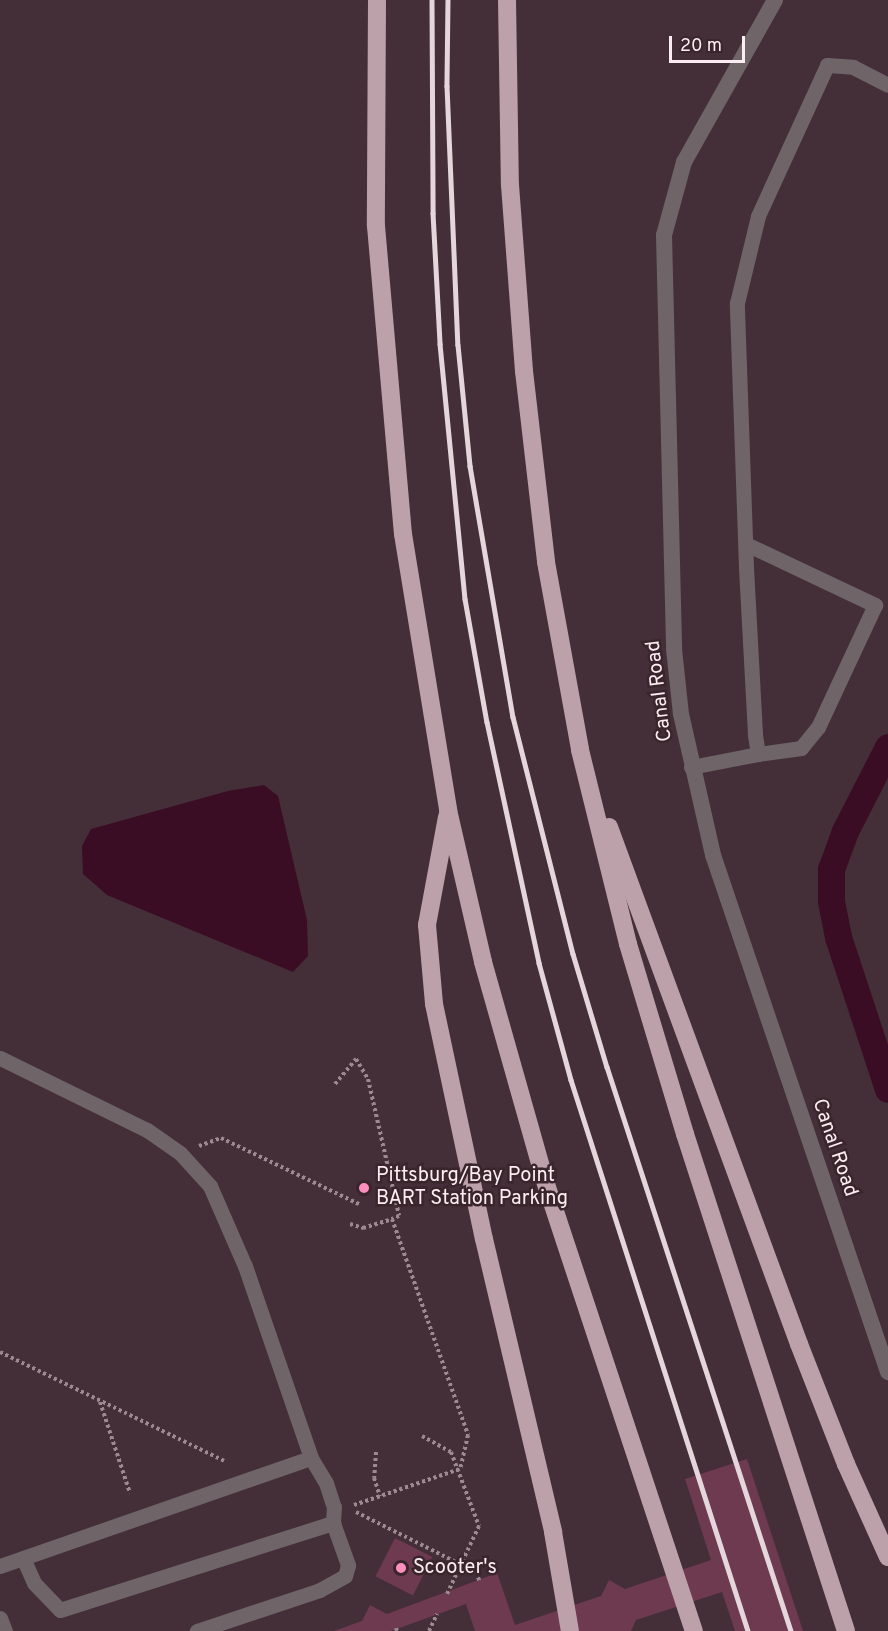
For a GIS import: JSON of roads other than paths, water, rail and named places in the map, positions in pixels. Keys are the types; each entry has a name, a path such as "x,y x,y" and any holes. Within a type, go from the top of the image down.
{"highway":[{"path":"377,0 376,226 402,534 448,810 483,962 544,1178 694,1631"},
{"path":"507,0 510,185 524,371 546,562 580,750 628,944 685,1134 846,1631"},
{"path":"580,750 799,1344 846,1464 888,1557"},
{"path":"448,810 427,925 435,1004 484,1239 553,1532 570,1631"}],"street":[{"name":"Canal Road","path":"776,0 684,162 664,235 674,649 691,767 713,855 888,1372"}],"lane":[{"path":"758,754 746,544 737,303 758,216 827,65 853,67 888,85"},
{"path":"691,767 801,748 818,727 874,604 746,544"},
{"path":"0,1058 147,1130 180,1153 210,1186 231,1228 311,1458 326,1483 334,1507 333,1523 348,1565 345,1576 320,1590 197,1631"},
{"path":"0,1566 311,1458"},
{"path":"23,1558 34,1583 60,1610 333,1523"},
{"path":"0,1618 5,1631"}],"waterway":[{"path":"888,747 845,831 831,869 831,901 838,937 888,1089"}],"railway":[{"path":"432,0 433,213 440,344 465,599 487,722 539,963 571,1080 748,1631"},
{"path":"448,0 447,86 458,345 470,466 513,717 573,954 607,1067 791,1631"}],"place":[{"name":"Pittsburg/Bay Point BART Station Parking","path":"364,1188"},
{"name":"Scooter's","path":"401,1568"}]}
